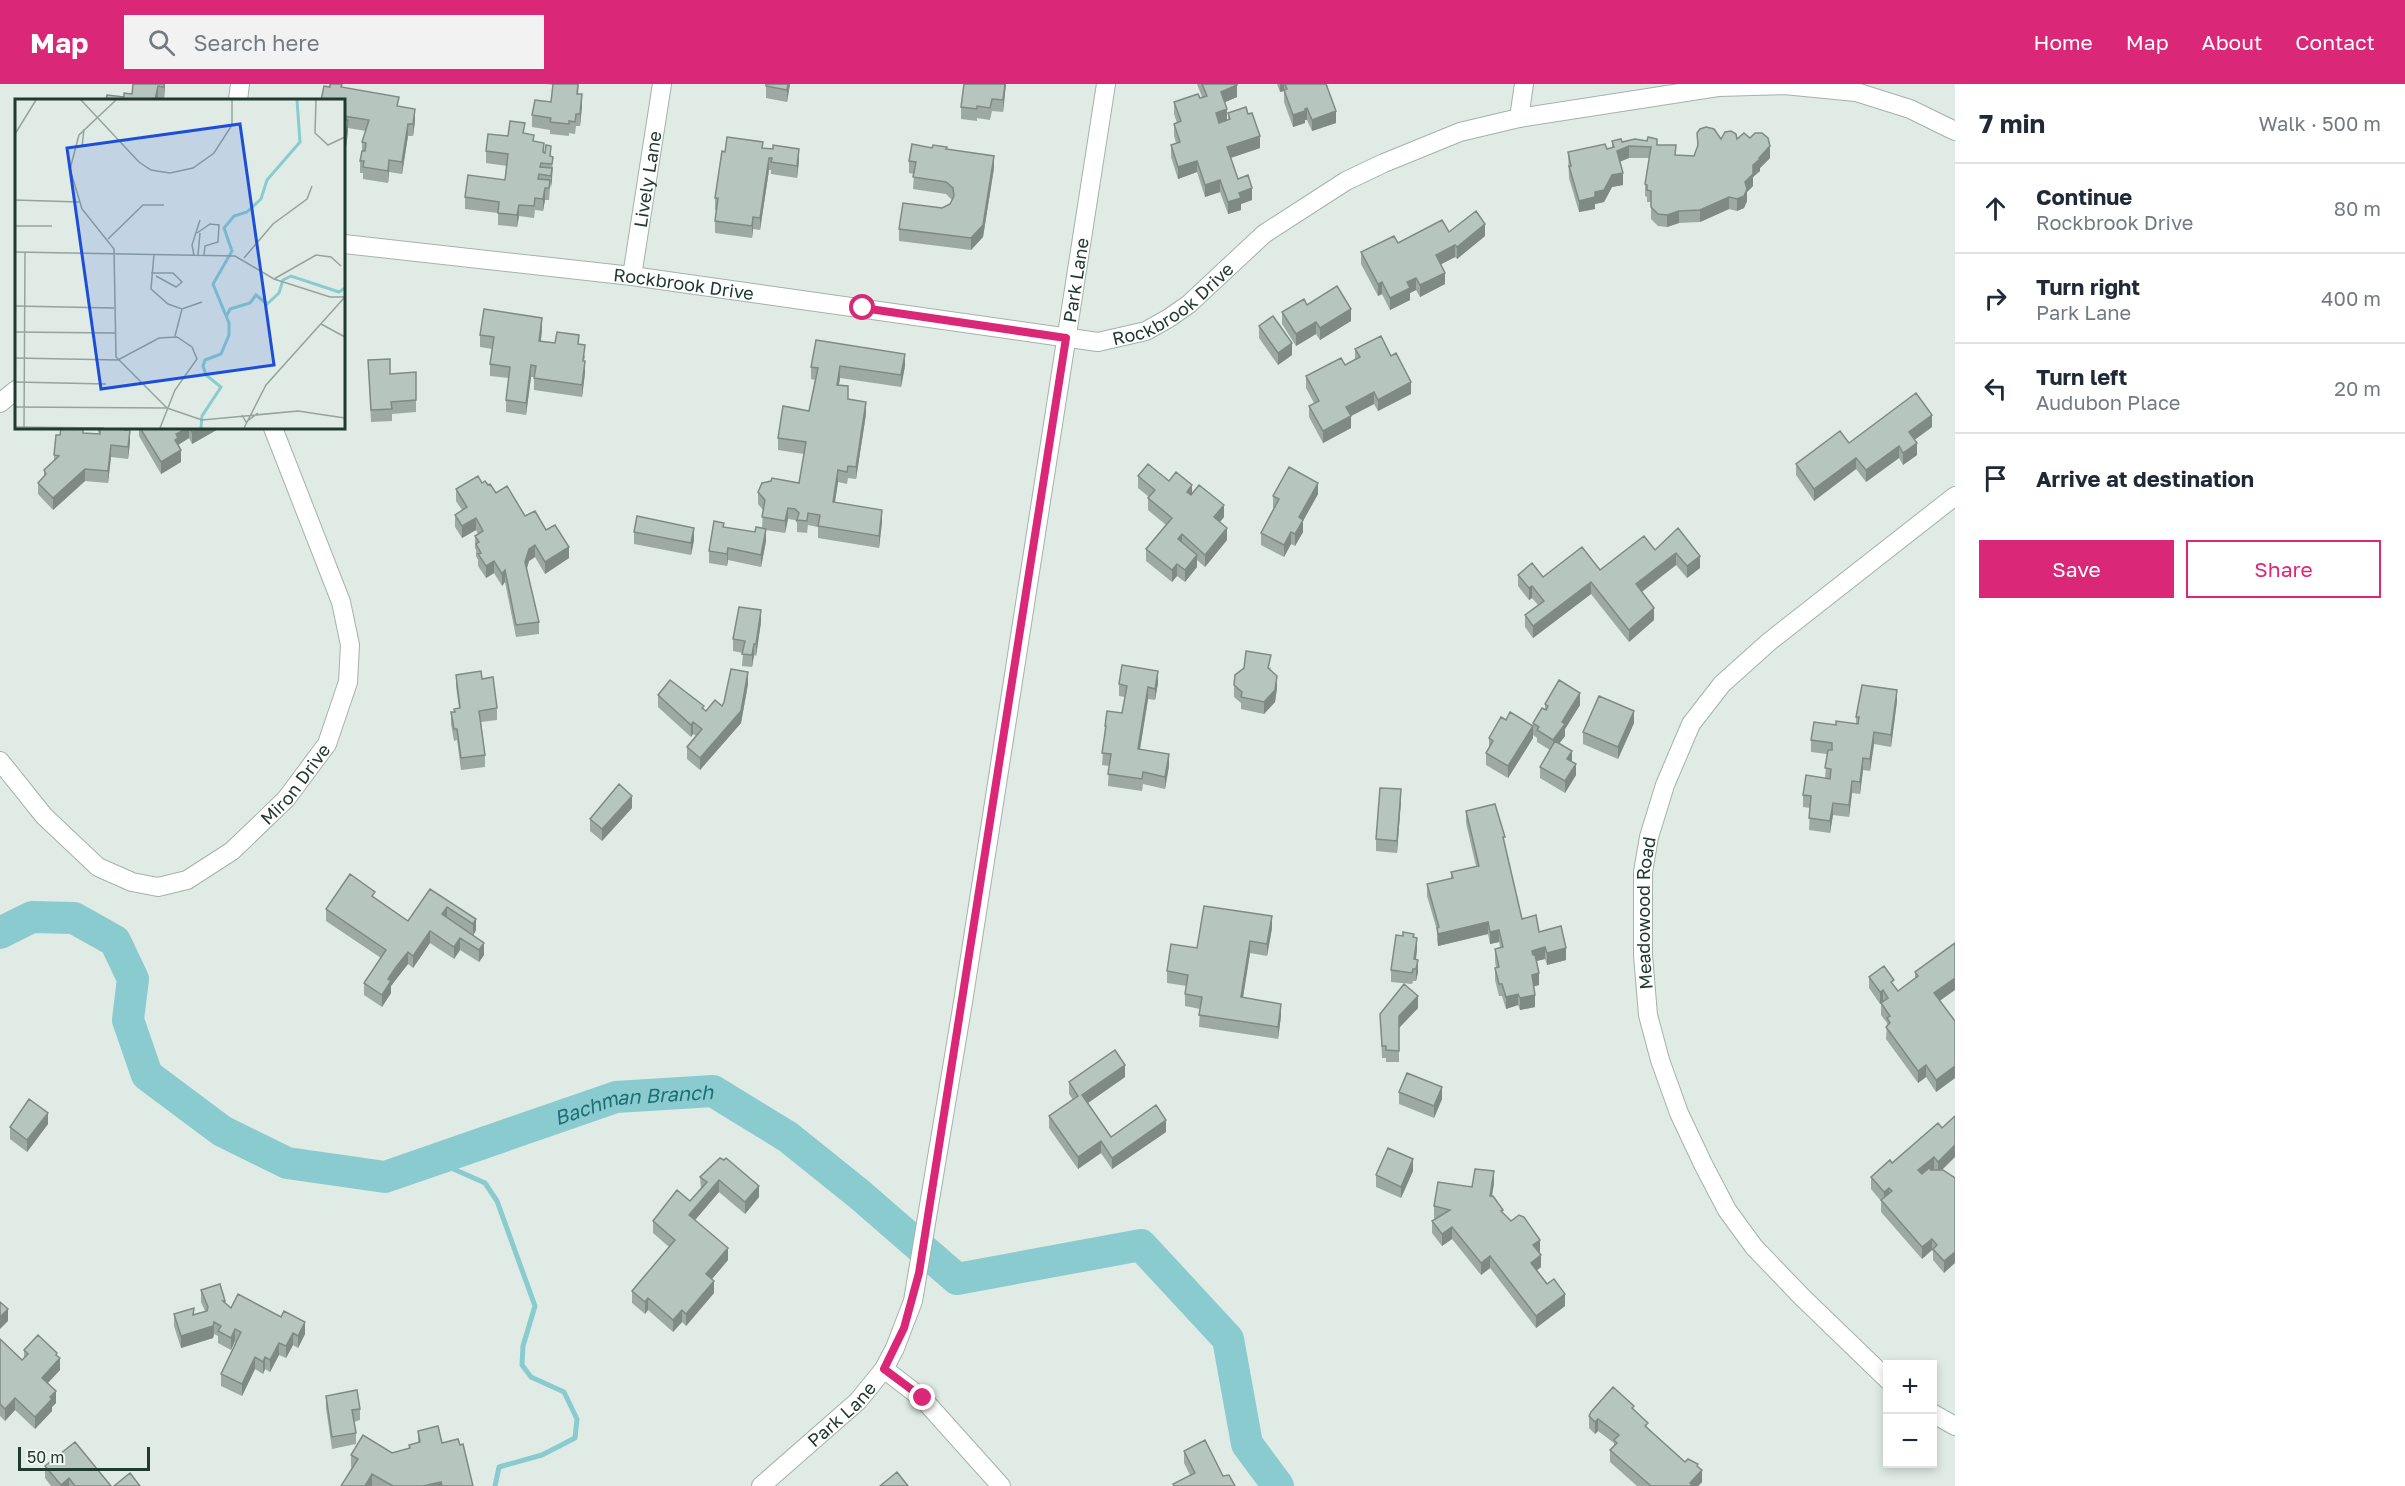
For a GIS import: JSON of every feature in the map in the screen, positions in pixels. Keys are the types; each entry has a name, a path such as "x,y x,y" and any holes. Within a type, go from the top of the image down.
{"street":[{"path":"238,99 240,84"},
{"name":"Lively Lane","path":"632,276 662,84"},
{"name":"Park Lane","path":"761,1486 858,1401 884,1369 904,1328 919,1273 1106,84"},
{"path":"1519,118 1524,84"},
{"name":"Rockbrook Drive","path":"345,244 632,276 1098,342 1146,331 1169,318 1189,304 1264,234 1346,182 1384,163 1460,132 1519,118 1718,87 1784,85 1856,92 1910,109 1955,131"},
{"path":"0,403 15,391"},
{"name":"Miron Drive","path":"0,761 44,816 98,867 132,882 158,887 187,880 232,851 286,799 327,744 348,682 350,645 341,602 273,429"},
{"name":"Meadowood Road","path":"1883,1376 1810,1306 1754,1247 1727,1210 1702,1164 1678,1113 1659,1060 1648,1015 1643,955 1643,872 1649,837 1665,785 1691,724 1722,684 1770,641 1955,496"},
{"path":"884,1369 923,1398 1001,1486"},
{"path":"1934,1414 1955,1426"}],"building":[{"path":"133,84 164,84 164,87 158,86 155,99 106,99 107,95 124,97 124,93 132,94"},
{"path":"330,84 342,84 341,87 399,97 397,106 415,109 413,124 408,124 402,162 389,160 388,171 363,167 364,161 360,161 366,143 362,142 369,120 345,116 345,99 321,99 324,86 330,87"},
{"path":"553,84 578,84 577,94 582,94 580,114 576,114 575,122 569,121 569,124 550,122 551,118 532,115 535,100 551,102"},
{"path":"766,84 788,84 787,90 766,86"},
{"path":"964,84 1005,84 1003,100 992,99 990,108 961,107"},
{"path":"1202,84 1237,84 1221,92 1227,109 1216,113 1219,123 1230,119 1228,113 1246,107 1248,114 1252,113 1260,136 1227,147 1238,179 1248,175 1252,188 1239,193 1241,198 1228,202 1220,180 1205,185 1197,161 1178,167 1171,145 1180,142 1174,124 1181,121 1174,102 1198,94 1200,98 1207,96"},
{"path":"1285,84 1326,84 1336,111 1312,120 1307,108 1293,115 1284,90 1287,89"},
{"path":"345,120 348,120 345,143"},
{"path":"510,121 525,123 523,133 534,135 533,141 544,143 543,152 545,153 546,145 551,146 550,156 553,157 552,164 541,163 540,167 552,168 551,176 539,174 538,179 550,180 549,188 545,188 543,199 535,198 534,206 519,205 517,215 498,213 499,202 465,197 468,175 505,180 508,154 486,151 488,134 508,136"},
{"path":"1706,127 1714,129 1721,139 1725,132 1731,131 1736,134 1737,139 1744,133 1750,138 1755,133 1762,133 1768,138 1770,146 1753,165 1753,174 1745,182 1747,189 1744,196 1737,199 1729,197 1700,210 1679,211 1667,215 1658,214 1651,207 1651,191 1647,190 1645,184 1651,147 1629,146 1617,151 1623,173 1612,175 1604,190 1595,192 1595,197 1579,201 1569,166 1571,166 1568,152 1605,144 1607,149 1614,147 1612,141 1621,139 1622,142 1635,139 1647,141 1648,137 1657,139 1657,145 1676,145 1675,155 1694,156 1698,145 1697,133"},
{"path":"727,137 763,142 762,148 773,149 773,145 799,149 797,166 771,162 772,158 769,158 760,218 753,217 752,226 715,221 718,198 715,198 722,151 725,152"},
{"path":"912,144 932,148 933,145 947,147 946,149 994,156 983,225 971,238 899,229 903,203 942,208 950,204 954,196 953,188 946,182 913,177 916,162 909,161"},
{"path":"1476,211 1485,224 1457,247 1455,245 1436,255 1445,273 1420,285 1416,278 1407,282 1410,288 1390,298 1382,282 1378,284 1361,252 1394,236 1398,243 1442,220 1449,232"},
{"path":"1337,286 1351,309 1320,328 1316,322 1296,334 1282,312 1304,299 1307,305"},
{"path":"484,309 542,318 539,341 555,343 557,332 579,335 578,344 585,345 582,385 534,378 536,366 531,365 526,403 506,400 510,367 490,364 494,337 480,335"},
{"path":"1273,316 1292,343 1278,353 1259,326"},
{"path":"1381,336 1391,356 1396,353 1411,382 1378,400 1374,392 1346,407 1351,416 1323,431 1309,406 1319,401 1306,376 1341,358 1345,365 1360,357 1355,349"},
{"path":"816,340 905,354 901,375 840,366 837,385 848,386 848,399 866,402 856,467 848,466 847,472 838,470 833,502 882,510 879,536 818,526 820,515 808,513 807,521 797,520 799,513 795,509 788,508 785,521 762,517 765,500 758,492 762,483 771,481 772,478 799,483 806,442 778,438 783,406 809,411 818,368 811,367"},
{"path":"390,359 390,374 416,372 416,400 391,402 392,409 371,410 368,360"},
{"path":"1916,393 1932,415 1909,432 1917,443 1903,453 1899,446 1866,470 1856,458 1814,489 1796,464 1840,431 1849,443"},
{"path":"61,429 83,429 83,433 100,434 100,429 130,430 128,447 111,445 108,471 85,469 53,498 38,483 46,474 44,470 59,456 54,455 56,435 60,435"},
{"path":"141,429 186,429 176,434 178,438 175,440 181,450 161,462"},
{"path":"1148,464 1169,481 1176,472 1192,485 1187,492 1191,495 1199,485 1224,505 1214,517 1227,528 1205,555 1182,534 1178,539 1197,555 1185,570 1177,564 1172,570 1146,549 1172,518 1148,498 1155,490 1138,476"},
{"path":"1289,467 1318,483 1299,517 1303,520 1295,534 1291,532 1284,545 1261,533 1279,499 1273,496"},
{"path":"478,476 482,483 485,481 488,485 490,484 496,493 507,486 525,516 535,511 546,530 555,525 569,547 545,562 535,545 529,549 525,562 539,622 516,625 505,570 502,574 494,561 486,566 478,554 481,553 475,536 483,531 476,518 462,526 455,515 467,507 456,489"},
{"path":"637,516 694,528 691,543 634,532"},
{"path":"714,521 724,523 723,527 755,532 756,527 766,529 761,555 728,548 727,554 709,551"},
{"path":"1678,528 1700,556 1687,566 1676,553 1636,584 1654,608 1629,630 1591,582 1533,626 1525,615 1544,601 1532,586 1529,588 1518,575 1532,563 1543,577 1582,547 1600,570 1644,536 1655,550"},
{"path":"739,607 761,610 752,655 742,654 745,641 733,639"},
{"path":"1246,651 1271,655 1268,668 1277,676 1275,690 1264,702 1241,697 1242,692 1234,685 1235,675 1244,668"},
{"path":"1122,665 1158,671 1155,689 1148,687 1138,749 1169,754 1165,777 1143,772 1142,779 1108,774 1111,754 1102,753 1105,726 1107,711 1122,713 1127,686 1119,684"},
{"path":"731,669 748,672 741,711 700,758 687,747 702,729 693,722 691,725 658,695 670,680 704,706 702,708 706,711 715,700 722,706"},
{"path":"481,671 482,679 493,677 497,708 479,711 485,755 461,758 457,729 454,729 451,712 460,708 456,675"},
{"path":"1559,680 1580,693 1562,722 1565,724 1553,740 1537,730 1539,727 1533,723 1542,708 1546,710 1548,706 1545,704"},
{"path":"1862,685 1897,690 1891,735 1874,732 1870,759 1863,758 1860,782 1852,781 1849,805 1833,803 1830,821 1809,818 1811,796 1803,795 1806,775 1830,779 1831,769 1825,768 1828,750 1832,750 1832,743 1811,740 1814,722 1836,725 1836,721 1858,724 1859,717 1856,717"},
{"path":"1599,696 1634,711 1618,747 1583,732"},
{"path":"1510,712 1533,726 1508,766 1486,753 1493,741 1489,738 1501,717 1506,720"},
{"path":"1555,741 1572,751 1567,759 1576,764 1565,781 1540,767"},
{"path":"619,784 632,796 602,829 590,819"},
{"path":"1380,788 1401,789 1397,841 1376,839"},
{"path":"1495,804 1505,837 1503,837 1522,919 1536,915 1539,932 1561,926 1566,948 1547,953 1545,947 1532,951 1539,973 1532,975 1535,995 1520,998 1518,994 1506,997 1502,984 1499,984 1495,968 1499,967 1495,949 1503,947 1499,930 1490,932 1488,922 1438,934 1437,928 1439,927 1427,884 1453,878 1451,872 1479,866 1466,811"},
{"path":"350,874 375,892 372,896 408,921 430,889 476,919 473,924 447,907 442,914 484,943 479,950 460,938 454,947 430,931 413,956 408,952 396,967 382,995 364,983 386,950 326,909"},
{"path":"1204,906 1272,916 1267,944 1250,941 1241,997 1281,1004 1278,1027 1199,1015 1202,997 1185,994 1188,975 1167,971 1171,944 1197,948"},
{"path":"1403,932 1414,934 1413,937 1417,938 1414,959 1418,960 1416,969 1413,969 1412,973 1391,970 1396,935 1403,936"},
{"path":"1955,943 1955,978 1934,993 1955,1021 1955,1066 1936,1080 1926,1065 1918,1071 1886,1027 1890,1023 1887,1018 1890,1016 1881,1003 1888,998 1883,990 1880,992 1869,977 1884,966 1894,980 1891,982 1898,991 1918,976 1915,972"},
{"path":"1404,984 1418,996 1399,1016 1399,1051 1386,1050 1386,1046 1382,1046 1380,1014"},
{"path":"1115,1050 1125,1065 1082,1095 1111,1137 1156,1105 1166,1120 1112,1158 1101,1141 1078,1157 1049,1116 1078,1096 1069,1082"},
{"path":"1407,1073 1442,1087 1434,1106 1399,1092"},
{"path":"29,1099 48,1113 27,1140 10,1127"},
{"path":"1955,1116 1955,1145 1938,1162 1934,1157 1918,1170 1922,1174 1929,1168 1943,1170 1955,1178 1955,1252 1944,1261 1933,1249 1937,1245 1932,1239 1922,1247 1881,1200 1892,1191 1889,1188 1884,1192 1871,1177 1890,1160 1892,1163 1938,1123 1942,1128"},
{"path":"1388,1148 1413,1159 1401,1187 1376,1175"},
{"path":"720,1158 724,1160 726,1158 759,1186 745,1202 719,1180 689,1215 728,1248 706,1274 714,1281 686,1314 682,1310 673,1320 648,1298 645,1302 632,1291 675,1240 653,1221 677,1190 690,1201 707,1182 700,1177"},
{"path":"1475,1169 1494,1171 1490,1196 1493,1196 1503,1210 1501,1211 1511,1221 1519,1215 1524,1217 1540,1240 1533,1245 1541,1255 1531,1263 1547,1284 1554,1279 1565,1294 1536,1316 1490,1256 1481,1263 1452,1227 1442,1234 1432,1221 1450,1210 1434,1206 1438,1182 1472,1187"},
{"path":"220,1284 225,1301 223,1301 231,1308 238,1294 281,1317 284,1311 305,1322 298,1336 293,1333 286,1346 279,1343 270,1360 265,1357 263,1362 255,1357 242,1384 221,1374 241,1332 235,1329 231,1338 218,1331 221,1326 214,1322 213,1326 181,1336 174,1314 194,1308 193,1315 207,1311 208,1307 201,1290"},
{"path":"0,1302 8,1309 0,1317"},
{"path":"38,1335 60,1358 42,1378 56,1391 50,1397 52,1399 35,1417 15,1398 5,1409 0,1404 0,1339 22,1360 28,1354 24,1350"},
{"path":"1613,1387 1634,1406 1632,1408 1648,1423 1645,1426 1685,1462 1688,1459 1698,1464 1697,1466 1702,1470 1690,1483 1693,1486 1651,1486 1610,1450 1617,1443 1614,1440 1619,1435 1598,1419 1595,1422 1589,1416"},
{"path":"357,1390 360,1409 352,1410 356,1433 332,1437 326,1396"},
{"path":"438,1426 442,1443 458,1439 460,1445 463,1444 473,1486 442,1486 441,1482 423,1486 393,1486 372,1474 365,1486 341,1486 358,1459 351,1455 363,1435 392,1453 410,1448 409,1445 420,1442 418,1431"},
{"path":"1205,1440 1223,1476 1229,1475 1235,1486 1174,1486 1173,1484 1195,1473 1184,1451"},
{"path":"75,1442 111,1486 75,1486 69,1478 61,1485 45,1466"},
{"path":"897,1472 908,1486 880,1486"},
{"path":"130,1473 140,1486 114,1486"}],"waterway":[{"name":"Bachman Branch","path":"0,933 32,917 74,918 115,941 133,979 128,1020 147,1075 222,1131 287,1163 385,1177 616,1097 713,1091 788,1137 859,1194 957,1279 1141,1245 1228,1339 1247,1444 1278,1486"},
{"path":"433,1160 485,1183 497,1201 535,1306 523,1346 522,1365 531,1377 564,1392 577,1419 575,1438 542,1455 499,1467 495,1486"}],"route":[{"path":"863,308 1066,338 919,1273 904,1328 884,1369 923,1398"}]}
